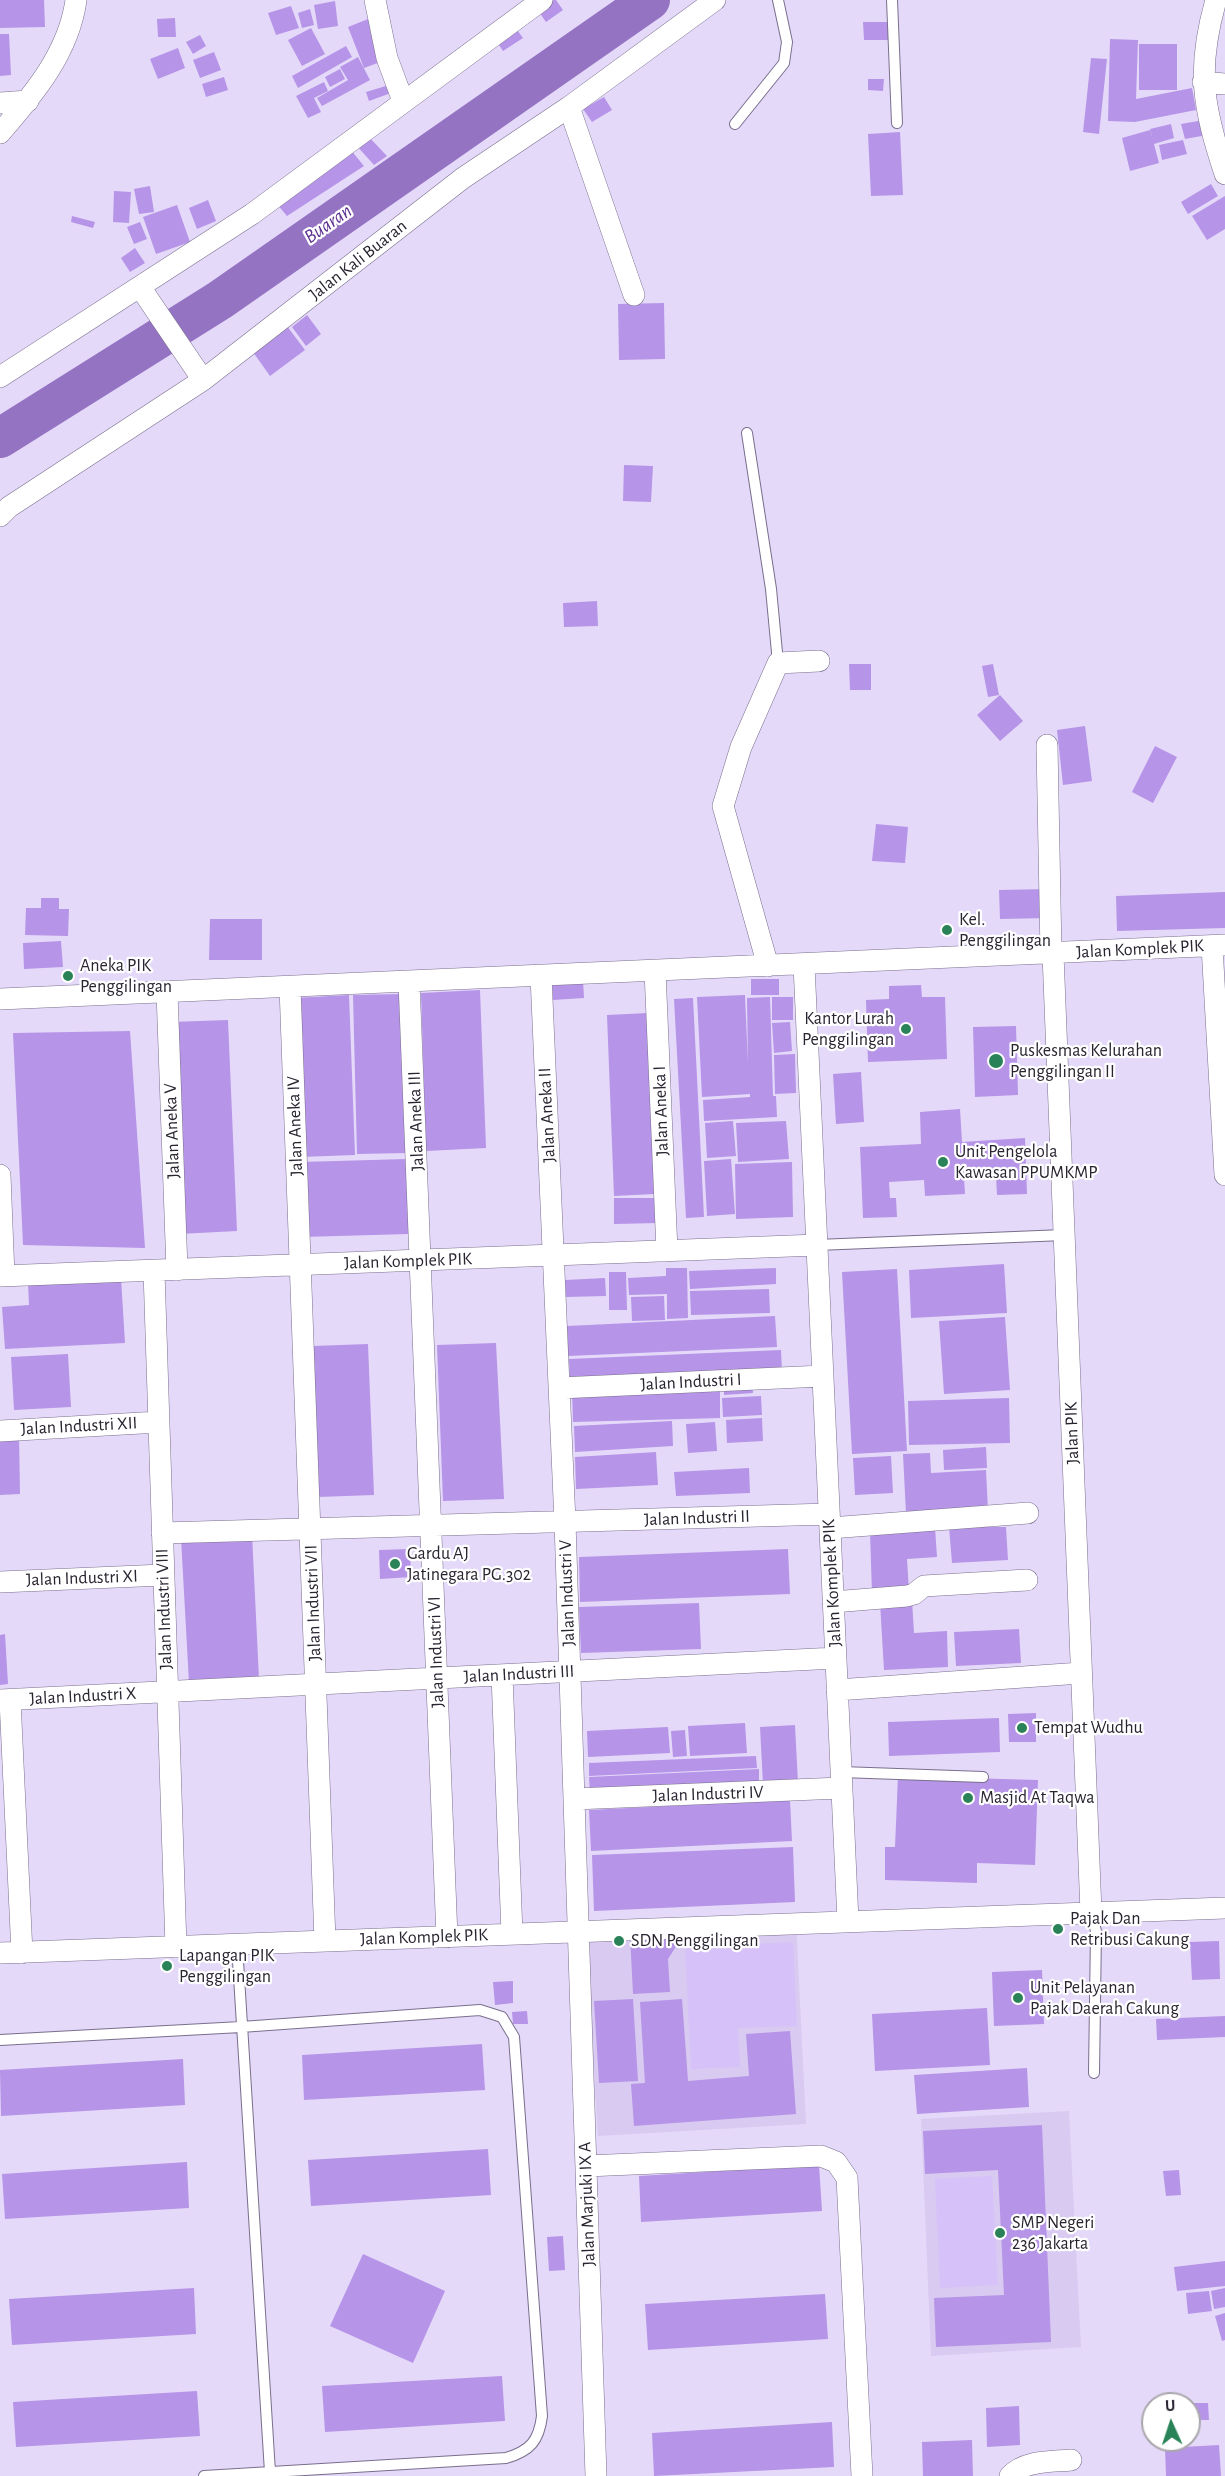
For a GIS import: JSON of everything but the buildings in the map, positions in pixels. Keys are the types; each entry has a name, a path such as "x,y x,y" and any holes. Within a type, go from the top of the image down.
{"street":[{"path":"0,133 28,101 56,60 74,15 76,0"},
{"path":"375,0 387,58 404,101"},
{"path":"0,377 143,292 542,0"},
{"name":"Jalan Kali Buaran","path":"0,516 9,507 199,374 463,178 569,107 715,0"},
{"path":"1216,0 1207,32 1203,82 1209,123 1225,174"},
{"path":"1203,82 1225,84"},
{"path":"0,103 28,101"},
{"path":"569,107 634,295"},
{"path":"143,292 199,374"},
{"path":"768,966 723,806 741,747 778,663 819,662"},
{"name":"Jalan PIK","path":"1047,745 1052,954 1090,1912"},
{"path":"1218,945 1225,1175"},
{"name":"Jalan Komplek PIK","path":"0,999 1110,952 1218,945"},
{"name":"Jalan Komplek PIK","path":"804,965 848,1921"},
{"name":"Jalan Aneka I","path":"655,971 667,1251"},
{"name":"Jalan Aneka II","path":"540,976 554,1255"},
{"name":"Jalan Aneka III","path":"409,982 421,1260"},
{"name":"Jalan Aneka IV","path":"290,987 300,1265"},
{"name":"Jalan Aneka V","path":"167,992 177,1270"},
{"path":"0,1174 2,1276"},
{"name":"Jalan Komplek PIK","path":"2,1276 817,1245"},
{"name":"Jalan Industri V","path":"554,1255 578,1932"},
{"name":"Jalan Industri VI","path":"421,1260 447,1937"},
{"name":"Jalan Industri VII","path":"300,1265 325,1941"},
{"name":"Jalan Industri VIII","path":"154,1271 176,1947"},
{"name":"Jalan Industri I","path":"559,1388 823,1376"},
{"name":"Jalan Industri XII","path":"0,1431 159,1422"},
{"name":"Jalan Industri II","path":"565,1522 829,1521 1028,1513"},
{"path":"162,1533 565,1522"},
{"name":"Jalan Industri XI","path":"0,1582 163,1575"},
{"path":"833,1602 907,1596 914,1594 924,1586 1027,1580"},
{"name":"Jalan Industri III","path":"167,1692 836,1658"},
{"path":"837,1690 1081,1673"},
{"path":"502,1675 512,1934"},
{"name":"Jalan Industri X","path":"5,1700 167,1692"},
{"path":"5,1700 22,1953"},
{"name":"Jalan Industri IV","path":"574,1799 841,1780"},
{"name":"Jalan Komplek PIK","path":"0,1953 1225,1908"},
{"name":"Jalan Marjuki IX A","path":"578,1932 596,2476"},
{"path":"586,2166 821,2156 836,2162 847,2178 862,2476"},
{"path":"1010,2476 1022,2467 1071,2460"}],"lane":[{"path":"735,124 784,63 787,42 778,0"},
{"path":"892,0 897,123"},
{"path":"747,433 771,590 778,663"},
{"path":"817,1245 1064,1235"},
{"path":"841,1780 983,1777"},
{"path":"1090,1912 1096,1931 1094,2073"},
{"path":"237,1945 270,2472"},
{"path":"0,2040 241,2027 480,2010 502,2018 514,2037 542,2416 540,2433 524,2453 506,2458 204,2476"}],"shaded area":[{"path":"796,1921 806,2124 598,2136 585,1934"},
{"path":"793,1942 797,2026 738,2028 740,2067 691,2069 685,1947"},
{"name":"SMP Negeri 236 Jakarta","path":"1069,2111 1081,2347 931,2356 921,2119"},
{"path":"992,2176 998,2285 940,2288 935,2179"}],"waterway":[{"name":"Buaran","path":"0,438 220,300 650,0"}],"place":[{"name":"Kel. Penggilingan","path":"947,930"},
{"name":"Aneka PIK Penggilingan","path":"68,976"},
{"name":"Kantor Lurah Penggilingan","path":"906,1029"},
{"name":"Puskesmas Kelurahan Penggilingan II","path":"996,1061"},
{"name":"Unit Pengelola Kawasan PPUMKMP","path":"943,1162"},
{"name":"Gardu AJ Jatinegara PG.302","path":"395,1564"},
{"name":"Tempat Wudhu","path":"1022,1728"},
{"name":"Masjid At Taqwa","path":"968,1798"},
{"name":"Pajak Dan Retribusi Cakung","path":"1058,1929"},
{"name":"SDN Penggilingan","path":"619,1941"},
{"name":"Lapangan PIK Penggilingan","path":"167,1966"},
{"name":"Unit Pelayanan Pajak Daerah Cakung","path":"1018,1998"},
{"name":"SMP Negeri 236 Jakarta","path":"1000,2233"}]}
